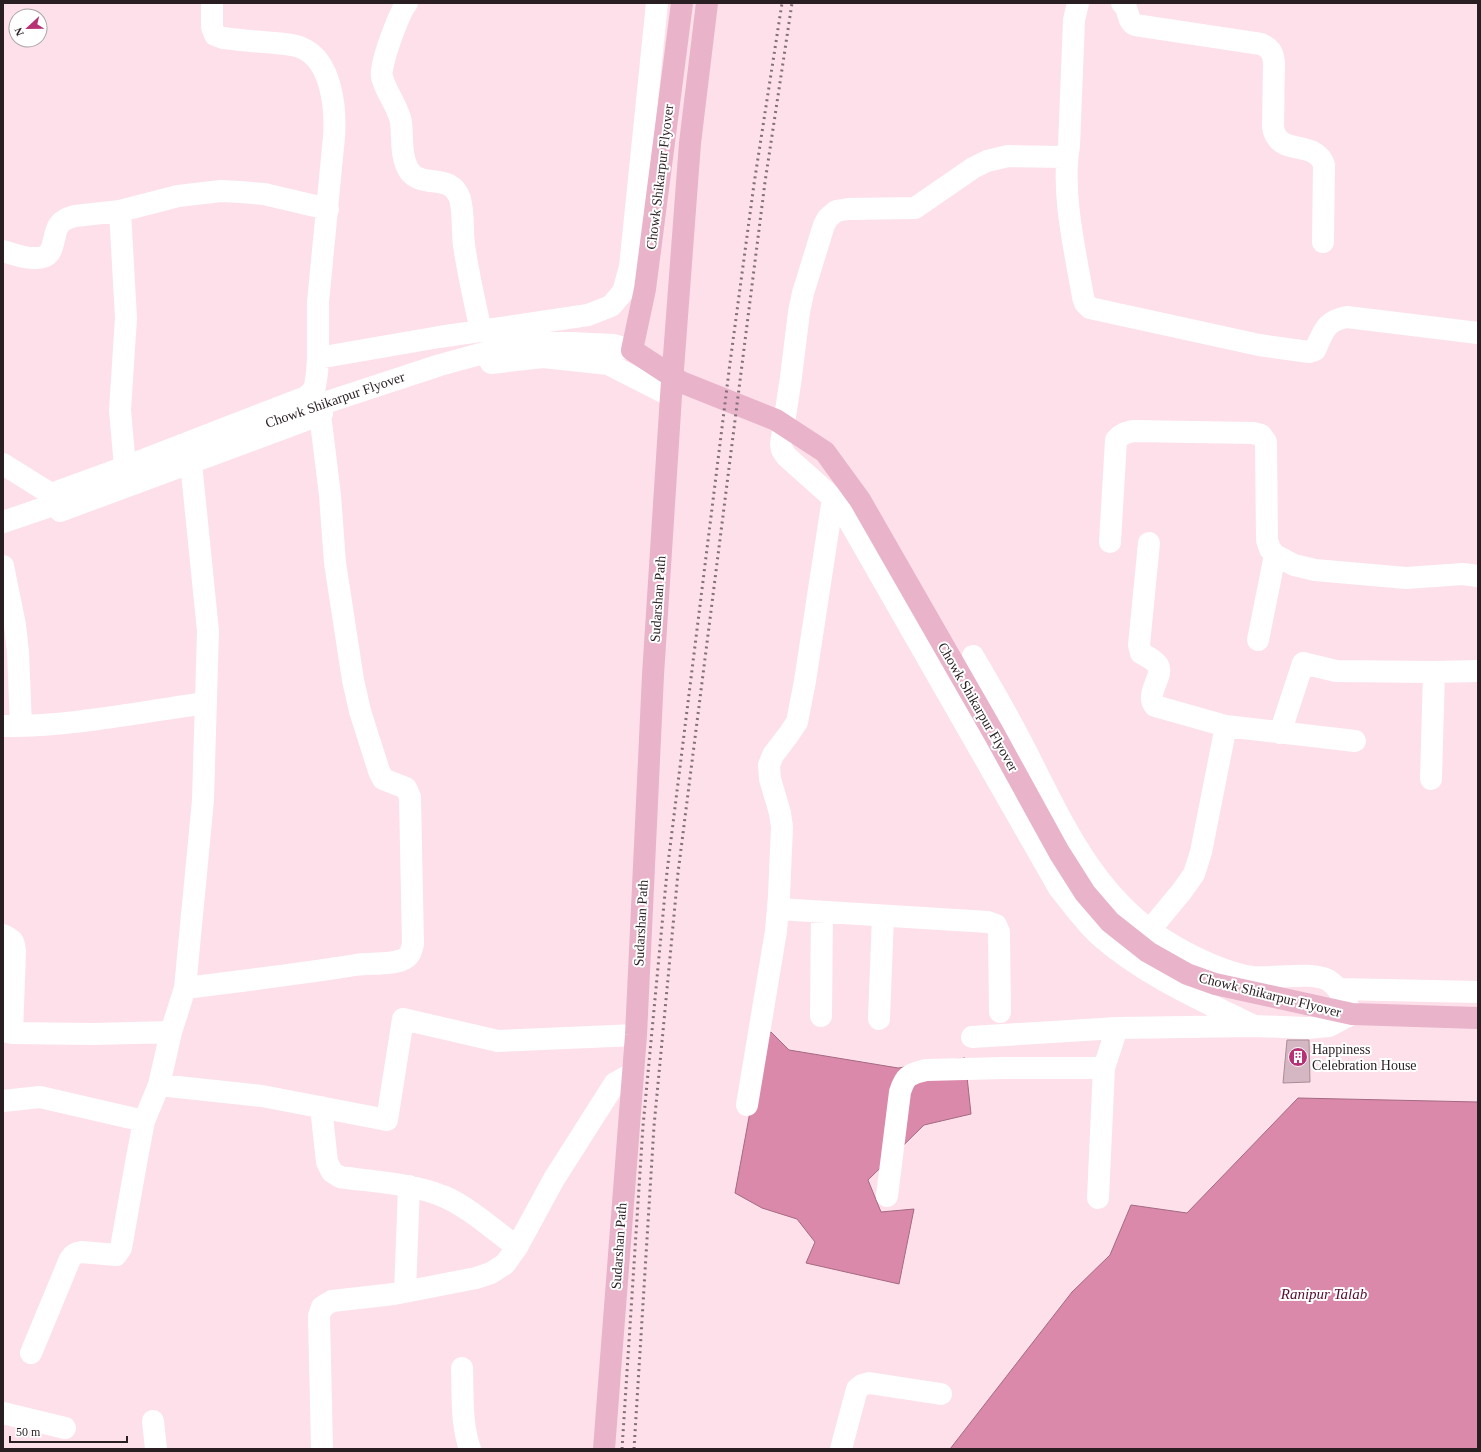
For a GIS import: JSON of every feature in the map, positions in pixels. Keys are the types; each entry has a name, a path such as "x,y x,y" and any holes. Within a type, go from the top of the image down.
{"main road":[{"name":"Chowk Shikarpur Flyover","path":"682,3 646,289 632,350 681,382 776,420 825,452 860,500 993,732 1059,852 1085,893 1110,922 1148,952 1187,974 1215,984 1352,1014 1478,1018"},
{"name":"Sudarshan Path","path":"604,1449 636,1035 653,675 671,396 690,142 706,3"}],"street":[{"path":"3,522 125,467 306,397 315,386 318,358 318,302 336,118 329,83 318,59 301,47 230,39 215,35 212,28 212,3"},
{"path":"407,3 402,11 386,55 381,75 400,117 403,153 410,172 417,178 446,184 455,188 460,200 464,244 481,331"},
{"path":"318,358 439,337 588,315 611,306 623,292 630,268 657,3"},
{"path":"1078,3 1074,20 1069,146 1067,157 1069,208 1083,297 1085,303 1090,308 1259,345 1310,352 1315,350 1328,324 1336,319 1347,317 1478,333"},
{"path":"1122,3 1126,8 1129,20 1135,26 1261,44 1268,47 1273,53 1274,63 1275,135 1282,143 1317,153 1322,158 1324,165 1323,242"},
{"path":"1067,157 1008,156 987,161 973,168 915,208 848,209 836,211 824,226 803,293 799,312 781,444 782,450 786,456 833,498 844,512 1059,888 1100,936 1129,959 1167,982 1254,1026"},
{"path":"3,251 30,258 47,256 52,249 59,225 67,218 120,211 178,196 221,191 264,194 328,209"},
{"path":"120,211 126,318 120,410 125,467"},
{"name":"Chowk Shikarpur Flyover","path":"49,500 83,493 316,405 440,364 493,350 528,341 614,345 632,350"},
{"path":"3,464 49,500 58,512 320,414 495,362 543,357 608,364 671,396"},
{"path":"185,988 266,979 358,964 400,961 407,958 413,944 410,797 406,788 383,778 379,772 360,711 335,563 330,495 320,414"},
{"path":"1110,542 1116,440 1120,436 1124,433 1133,431 1253,433 1261,435 1266,442 1267,540 1270,549 1275,555 1294,565 1315,570 1406,578 1463,574 1478,576"},
{"path":"31,1353 70,1260 76,1252 116,1254 121,1248 144,1122 159,1085 170,1032 185,988 203,800 208,631 191,463"},
{"path":"747,1105 776,932 778,909 782,827 780,813 770,779 769,765 773,755 797,722 805,681 833,498"},
{"path":"1149,543 1139,645 1140,653 1156,662 1158,666 1159,671 1151,698 1153,704 1159,708 1226,726 1355,741"},
{"path":"1258,640 1275,555"},
{"path":"3,566 15,624 18,652 12,726 69,722 206,703"},
{"path":"972,1037 1117,1028 1254,1026 1289,1028 1329,1026 1352,1014 1338,990 1328,980 1313,977 1252,977 1213,965 1174,946 1149,930 1119,904 1096,875 1068,834 1025,749 973,656"},
{"path":"1280,733 1303,663 1336,671 1478,671"},
{"path":"1431,779 1434,672"},
{"path":"1149,930 1182,891 1194,874 1201,852 1226,726"},
{"path":"778,909 988,922 996,925 998,932 1000,1012"},
{"path":"821,1016 822,912"},
{"path":"879,1019 883,916"},
{"path":"3,935 12,939 15,952 8,1032 92,1034 170,1032"},
{"path":"1338,990 1478,992"},
{"path":"159,1085 262,1096 387,1120 403,1019 498,1041 636,1035"},
{"path":"1098,1198 1104,1068 1117,1028"},
{"path":"887,1196 900,1092 904,1080 913,1073 934,1070 1104,1068"},
{"path":"322,1449 319,1316 322,1307 332,1301 394,1294 476,1278 491,1273 505,1264 517,1247 554,1179 616,1083 633,1073"},
{"path":"3,1101 40,1097 144,1122"},
{"path":"321,1107 327,1162 332,1172 340,1177 409,1186 445,1198 466,1210 517,1247"},
{"path":"405,1292 409,1186"},
{"path":"462,1368 465,1425 467,1441 470,1449"},
{"path":"841,1449 857,1389 862,1384 869,1383 941,1394"},
{"path":"3,1413 65,1428"},
{"path":"153,1421 156,1449"}],"water":[{"path":"771,1032 789,1050 898,1068 965,1058 971,1114 924,1125 868,1180 881,1212 914,1209 899,1284 806,1263 815,1242 797,1219 762,1208 735,1193 764,1036"},
{"name":"Ranipur Talab","path":"1298,1098 1478,1102 1478,1449 950,1449 1072,1292 1110,1255 1131,1205 1187,1213"}],"building":[{"name":"Happiness Celebration House","path":"1287,1040 1309,1040 1310,1082 1283,1083"}],"railway":[{"path":"622,1449 643,1126 667,872 730,363 754,184 782,3"},
{"path":"634,1449 654,1126 678,873 765,182 792,3"}],"place":[{"name":"Happiness Celebration House","path":"1298,1057"}]}
